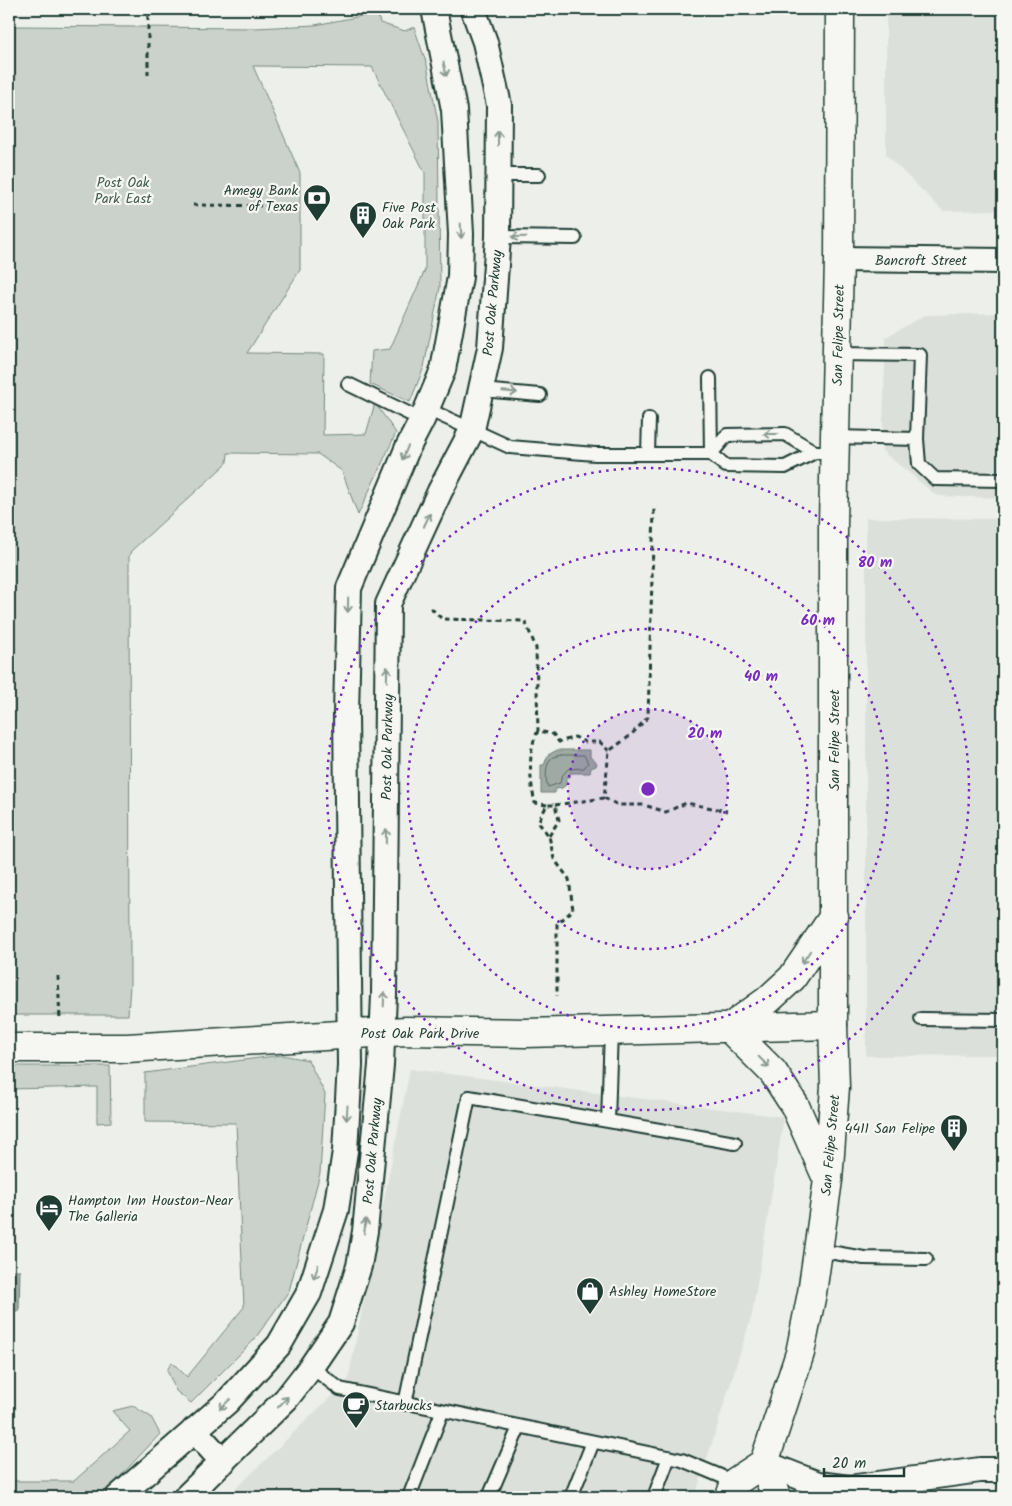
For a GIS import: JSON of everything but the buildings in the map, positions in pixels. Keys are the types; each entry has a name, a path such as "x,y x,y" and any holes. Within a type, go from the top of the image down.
{"main road":[{"name":"San Felipe Street","path":"764,1463 800,1353 828,1180 835,1087 829,447 837,354 840,9"},
{"path":"828,1180 795,1106 773,1072 730,1028 768,1000 792,978 834,916"},
{"name":"Post Oak Park Drive","path":"9,1048 146,1047 351,1033 833,1025"},
{"path":"732,1490 764,1463 776,1497"}],"street":[{"name":"Post Oak Parkway","path":"118,1497 227,1402 279,1346 309,1293 336,1210 345,1151 351,1033 346,714 349,588 408,447 425,415 443,370 460,277 461,234 454,110 434,9"},
{"name":"Post Oak Parkway","path":"186,1497 286,1399 311,1367 341,1322 359,1266 365,1232 382,1033 388,604 440,491 472,430 490,348 498,237 499,105 486,42 473,9"},
{"name":"Bancroft Street","path":"839,259 1003,261"},
{"path":"194,1430 223,1462"},
{"path":"764,1463 818,1484 849,1493 980,1470 1003,1470"}],"lane":[{"path":"498,175 539,175"},
{"path":"498,237 539,236 575,238"},
{"path":"837,354 920,355 917,440 919,464 935,479 1003,480"},
{"path":"710,378 711,454"},
{"path":"348,384 425,415 472,430 510,447 595,454 711,454 726,466 785,467 829,447 917,440"},
{"path":"481,390 540,395"},
{"path":"648,454 649,419"},
{"path":"711,454 727,435 785,434 829,447"},
{"path":"921,1020 1003,1020"},
{"path":"608,1121 611,1030"},
{"path":"405,1404 469,1097 736,1143"},
{"path":"818,1250 864,1258 926,1259"},
{"path":"311,1367 340,1389 442,1412 682,1460 732,1490"},
{"path":"409,1497 442,1412"},
{"path":"489,1497 519,1427"},
{"path":"571,1497 593,1442"},
{"path":"654,1497 669,1457"}],"path":[{"path":"148,9 148,75"},
{"path":"192,206 300,206"},
{"path":"604,798 609,751 630,736 648,717 654,509"},
{"path":"431,608 442,619 525,621 536,648 538,730 533,748 532,790 535,803 555,805 604,798 618,805 644,805 666,812 686,803 728,811"},
{"path":"538,730 553,734 559,742 575,737 585,742 600,742 609,751"},
{"path":"547,805 538,822 549,836 554,859 570,879 573,910 557,924 557,996"},
{"path":"549,836 559,820 555,805"},
{"path":"58,976 61,1048"}],"shaded area":[{"path":"886,9 1003,9 1003,210 943,211 886,155"},
{"path":"1003,313 1003,498 937,496 882,451 886,337 925,315"},
{"path":"866,518 1003,519 1003,1055 866,1056"},
{"path":"410,1069 784,1117 752,1315 695,1497 227,1497 348,1380"}],"green space":[{"name":"Post Oak Park East","path":"377,13 380,23 405,31 414,27 427,65 438,122 440,287 424,367 410,402 370,384 372,351 390,349 425,270 425,173 372,67 253,66 300,173 300,270 247,353 324,354 323,435 366,434 375,403 396,433 358,515 342,471 318,454 228,453 227,463 131,551 129,556 130,985 128,1015 9,1015 9,417 14,412 15,26 256,28 315,25"},
{"path":"282,1055 308,1060 325,1094 320,1173 289,1291 254,1340 191,1403 176,1391 167,1370 172,1362 187,1377 244,1307 236,1123 145,1122 145,1073"},
{"path":"9,1066 110,1066 111,1122 97,1123 97,1087 9,1089"},
{"path":"133,1406 151,1417 160,1434 101,1497 9,1497 9,1481 74,1481 130,1431 112,1411"}],"water":[{"path":"557,750 590,750 590,757 597,763 596,766 591,768 590,773 570,773 570,777 566,777 566,785 555,789 555,793 541,793 541,765 544,765 548,755"},
{"path":"9,1270 20,1270 19,1311 9,1311"}],"place":[{"name":"Amegy Bank of Texas","path":"317,222"},
{"name":"Five Post Oak Park","path":"363,239"},
{"name":"4411 San Felipe","path":"954,1152"},
{"name":"Hampton Inn Houston-Near The Galleria","path":"49,1232"},
{"name":"Ashley HomeStore","path":"590,1315"},
{"name":"Starbucks","path":"356,1429"}]}
